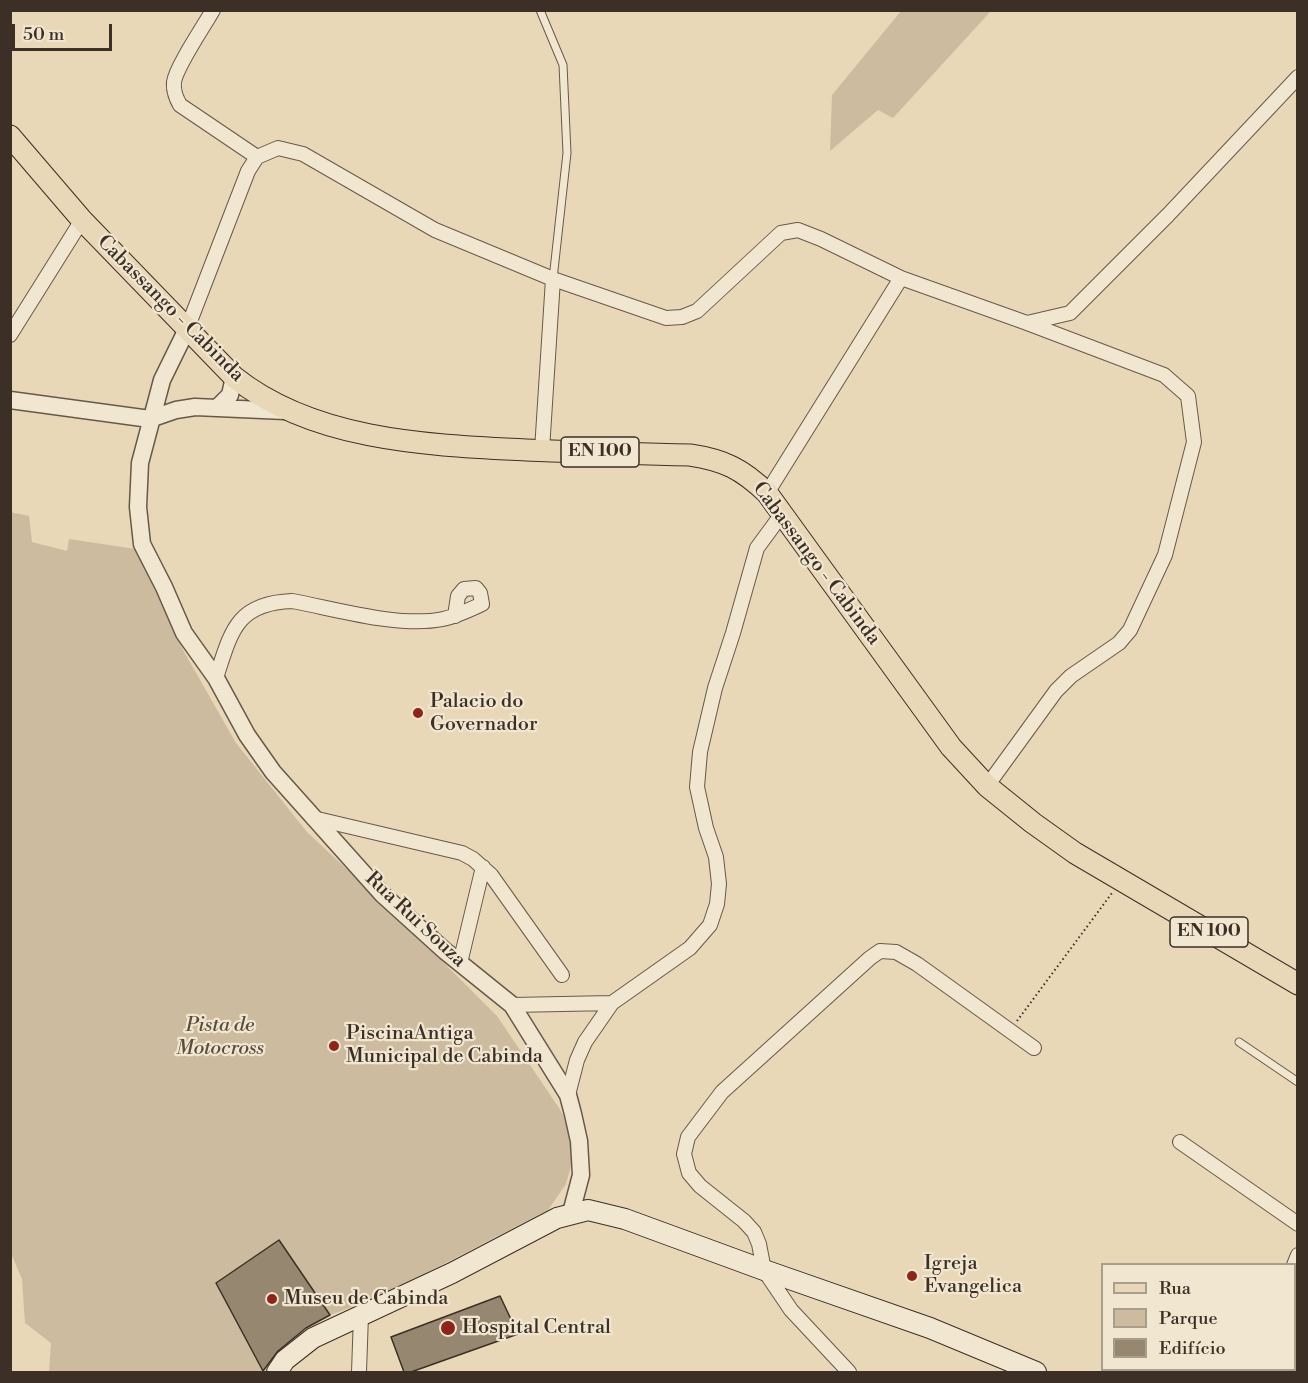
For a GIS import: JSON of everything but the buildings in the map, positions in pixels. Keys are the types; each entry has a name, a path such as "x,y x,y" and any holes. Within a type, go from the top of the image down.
{"main road":[{"name":"Cabassango - Cabinda","path":"10,136 82,220 234,377 253,392 290,412 356,431 408,441 477,447 714,459 750,477 767,493 951,747 987,786 1033,823 1121,881 1298,984"},
{"path":"277,1372 285,1360 313,1338 452,1273 557,1218 588,1210 602,1212 930,1328 1036,1372"}],"street":[{"path":"213,10 179,69 174,82 174,94 180,105 257,157"},
{"path":"1027,323 1070,313 1168,215 1298,77"},
{"path":"187,329 248,171 257,157 278,148 303,154 435,230 553,279 666,318 682,317 697,311 781,233 798,230 821,238 901,278 1164,375 1188,396 1194,442 1165,555 1130,630 1119,643 1071,676 1056,691 987,786"},
{"path":"10,335 82,220"},
{"path":"767,493 901,278"},
{"path":"542,450 553,279"},
{"name":"Rua Rui Souza","path":"187,329 168,365 150,419 140,463 138,507 142,544 164,586 184,633 216,678 247,735 273,772 382,894 459,963 512,1005 567,1095 579,1141 580,1168 571,1213"},
{"path":"217,408 230,395 234,377"},
{"path":"10,400 150,419 176,410 195,407 290,412"},
{"path":"567,1095 585,1042 612,1003 690,948 710,925 717,904 719,884 716,857 706,828 698,787 699,752 714,688 757,548 782,514"},
{"path":"216,678 230,633 240,621 258,607 274,602 292,601 400,621 442,620 455,616"},
{"path":"313,818 462,853 483,867 562,975"},
{"path":"459,963 483,867"},
{"path":"849,1372 791,1310 765,1270 754,1232 744,1221 700,1186 689,1173 684,1154 688,1137 722,1092 880,951 896,951 917,964 1034,1048"},
{"path":"512,1005 612,1003"},
{"path":"1180,1142 1298,1224"},
{"path":"359,1372 361,1315"}],"lane":[{"path":"540,10 564,65 567,153 553,279"},
{"path":"1239,1042 1298,1083"}],"path":[{"path":"1008,1030 1019,1019 1121,881"}],"green space":[{"path":"901,11 991,11 893,118 878,110 830,151 832,95"},
{"name":"Pista de Motocross","path":"10,512 29,516 32,542 67,551 69,539 136,549 183,650 236,743 307,832 398,917 497,1016 559,1108 571,1130 573,1158 566,1184 548,1210 384,1295 330,1315 279,1240 216,1283 263,1372 49,1372 51,1343 25,1323 22,1279 10,1251"}],"place":[{"name":"Palacio do Governador","path":"418,713"},
{"name":"PiscinaAntiga Municipal de Cabinda","path":"334,1046"},
{"name":"Igreja Evangelica","path":"912,1276"},
{"name":"Museu de Cabinda","path":"272,1299"},
{"name":"Hospital Central","path":"448,1328"}]}
